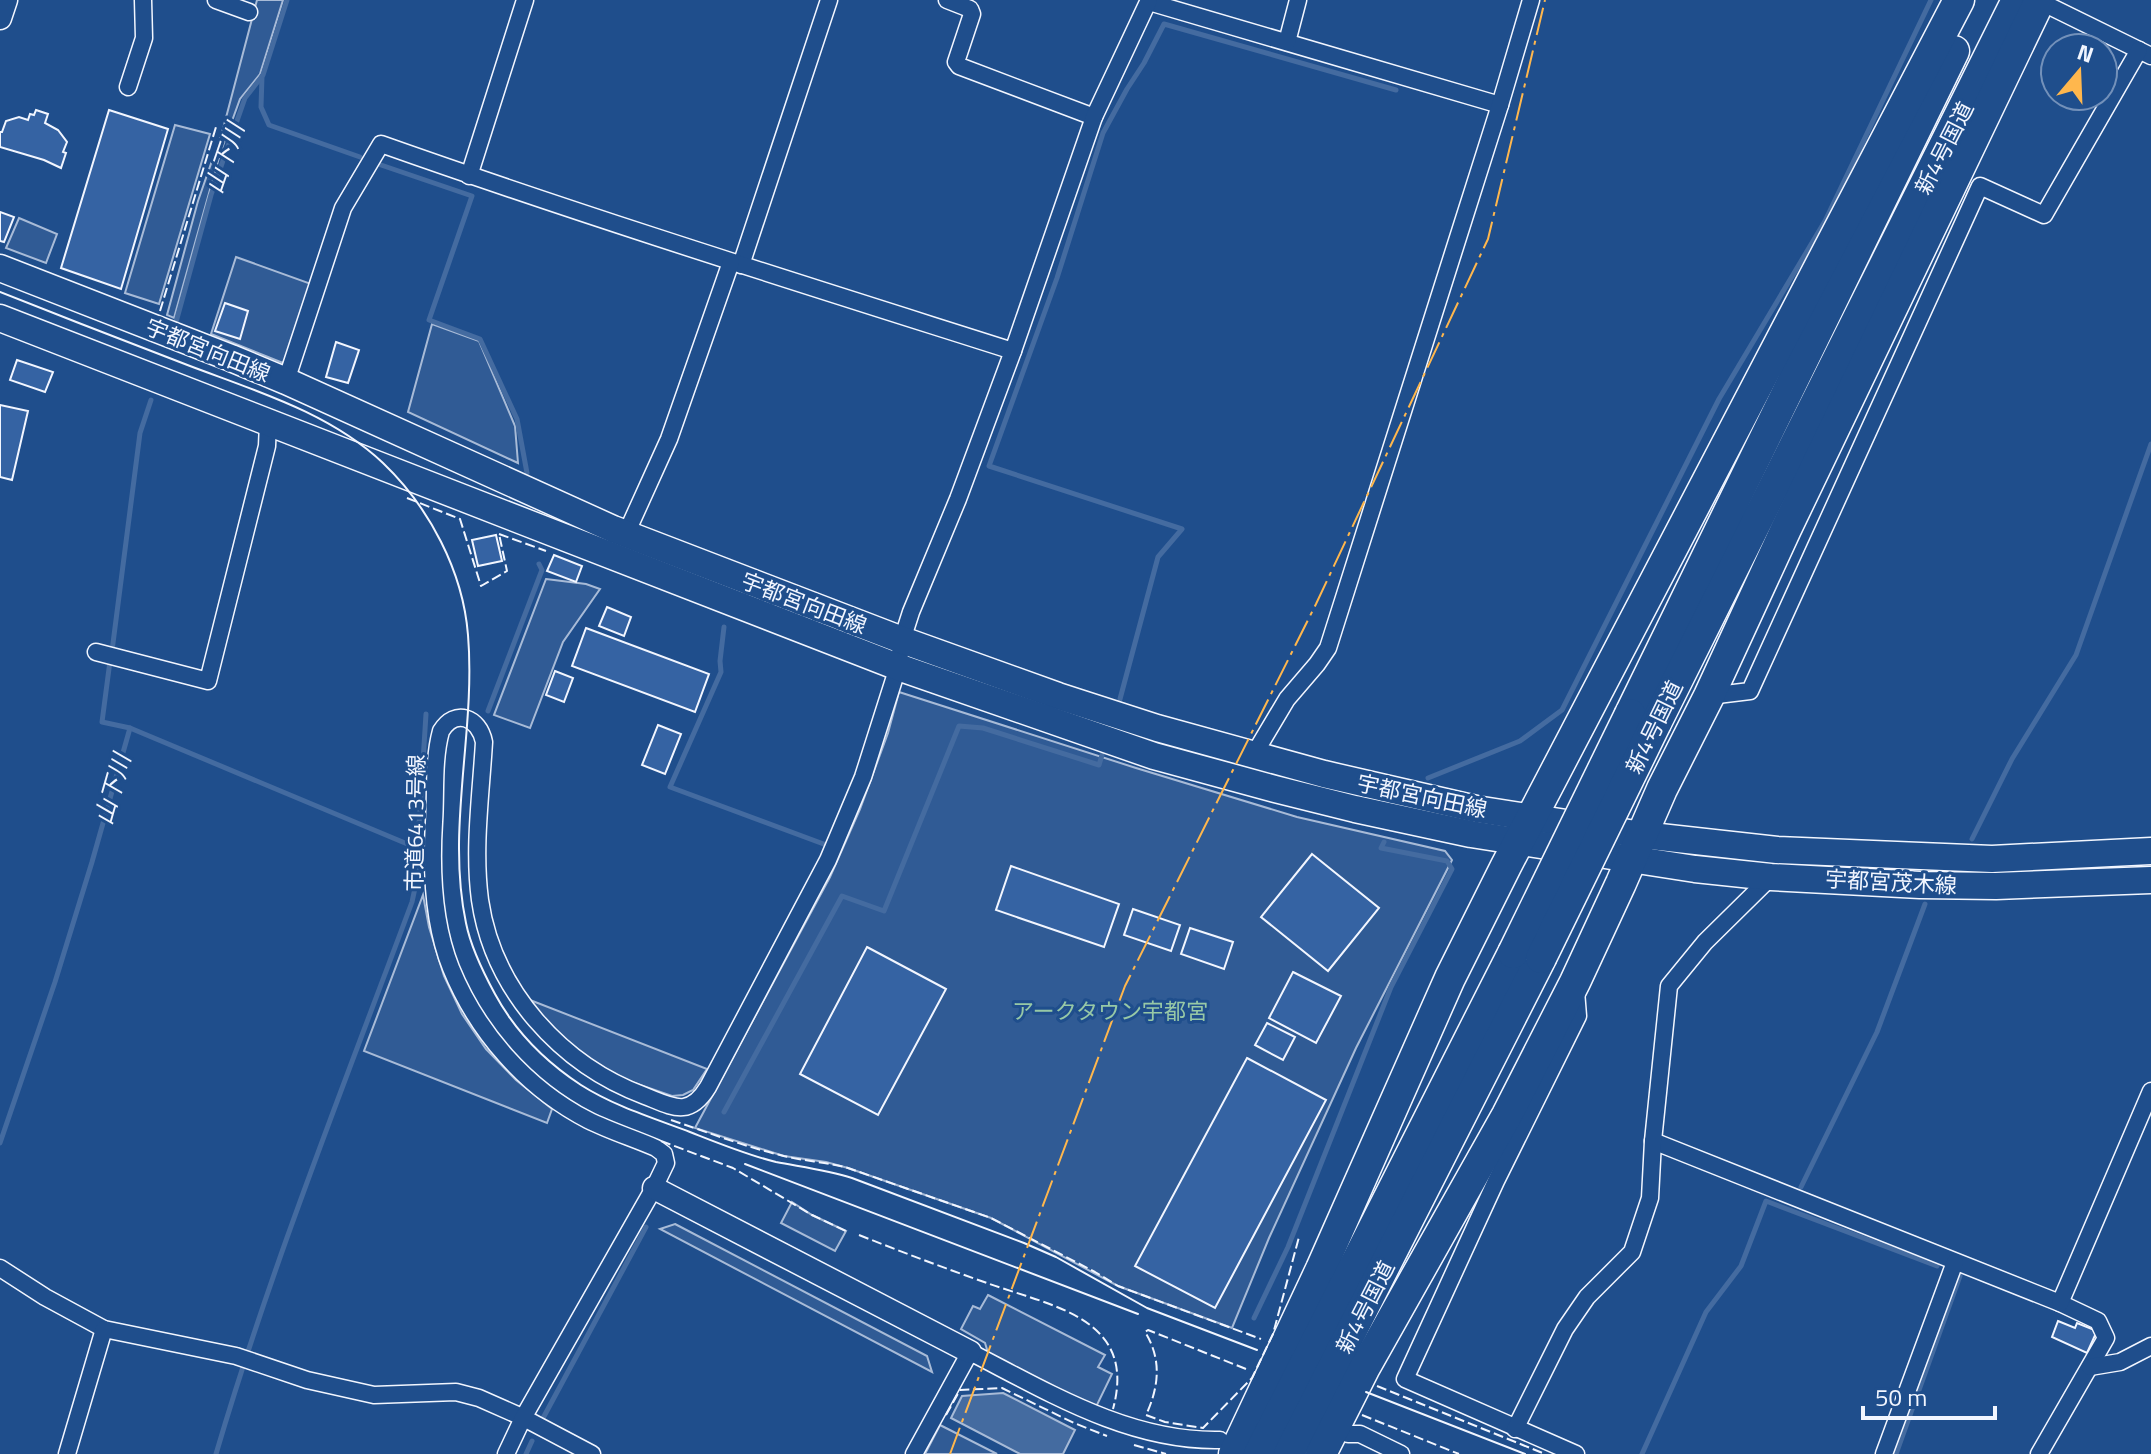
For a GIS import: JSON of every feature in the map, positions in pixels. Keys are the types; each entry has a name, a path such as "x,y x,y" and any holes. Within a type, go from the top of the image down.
{"highway":[{"path":"1227,1447 1340,1228 1450,978 1959,0"},
{"name":"新4号国道","path":"1289,1454 1643,718 1979,0"},
{"path":"1321,1454 1364,1369 1507,1115 1575,982 1662,789 2041,2"},
{"name":"新4号国道","path":"1643,718 2041,2"},
{"name":"新4号国道","path":"1259,1454 1527,955"}],"main road":[{"name":"宇都宮向田線","path":"0,268 286,381 626,534 1058,696 1253,756 1476,809 1526,829 1637,847"},
{"name":"宇都宮向田線","path":"0,318 898,667 1154,756 1355,809 1471,834 1526,829"},
{"name":"宇都宮茂木線","path":"1637,847 1992,859 2151,851"},
{"name":"宇都宮茂木線","path":"1637,847 1695,869 1771,877 1996,886 2151,880"}],"street":[{"path":"0,18 6,0"},
{"path":"128,87 144,38 143,0"},
{"path":"216,0 249,12"},
{"path":"469,176 525,0"},
{"path":"626,534 669,439 736,263 829,0"},
{"path":"947,0 970,9 972,14 956,62 959,66 1094,117"},
{"path":"1287,42 1298,0"},
{"path":"1253,756 1287,699 1328,648 1531,0"},
{"path":"898,667 911,612 958,499 1013,351 1094,117 1149,1 1500,105"},
{"path":"1709,696 1750,691 1980,186 2044,215 2147,50 2041,2"},
{"path":"286,381 343,208 381,144 469,176 1013,351"},
{"path":"98,652 208,681 267,446 268,423"},
{"name":"市道6413号線","path":"654,1188 666,1163 664,1154 586,1119 526,1078 476,1017 450,967 438,922 433,879 439,739 445,724 452,719 472,720 482,733 478,867 481,902 488,935 504,974 525,1008 550,1038 579,1062 641,1095 668,1105 692,1106 708,1087 828,860 863,777 898,667"},
{"path":"1515,1429 1565,1329 1587,1297 1632,1252 1650,1198 1669,986 1705,942 1771,877"},
{"path":"1575,982 1578,1016 1496,1181 1405,1379 1576,1454"},
{"path":"2060,1303 2151,1091"},
{"path":"1653,1141 2060,1303 2098,1321 2106,1338 2039,1454"},
{"path":"506,1454 522,1418 654,1188 1076,1406 1156,1433 1227,1447"},
{"path":"1884,1454 1955,1262"},
{"path":"0,1268 104,1329 236,1356 307,1380 374,1395 456,1392 506,1410 592,1454"},
{"path":"67,1454 104,1329"},
{"path":"2090,1367 2120,1362 2151,1346"},
{"path":"914,1454 970,1352"},
{"path":"1348,1434 1360,1434 1401,1454"}],"shaded area":[{"path":"257,0 283,0 260,74 240,99 220,154 174,318 167,315 198,201 223,129"},
{"path":"175,125 210,134 159,304 125,293"},
{"path":"19,218 57,234 46,263 6,248"},
{"path":"236,257 314,285 283,363 211,334"},
{"path":"432,324 479,341 515,426 518,463 408,412"},
{"path":"546,579 600,589 563,642 530,728 494,715"},
{"name":"アークタウン宇都宮","path":"899,692 1297,817 1445,851 1452,860 1356,1048 1269,1238 1232,1328 1118,1286 991,1218 848,1168 784,1156 695,1128 830,877 860,809 888,733"},
{"path":"423,895 444,976 462,1014 486,1049 516,1080 552,1109 547,1123 364,1051"},
{"path":"530,1000 707,1069 693,1090 683,1095 672,1096 620,1078 571,1046 546,1022"},
{"path":"792,1202 846,1231 835,1251 781,1223"},
{"path":"675,1224 927,1356 932,1372 660,1229"},
{"path":"988,1295 1105,1355 1098,1367 1112,1374 1095,1409 989,1356 985,1343 961,1329 973,1306 980,1309"},
{"path":"1003,1393 1075,1430 1063,1454 1020,1454 951,1418 962,1396"},
{"path":"940,1425 997,1454 925,1454"}],"building":[{"path":"36,110 48,114 45,123 58,130 67,142 61,168 0,147 0,132 6,121 19,117 28,120"},
{"path":"109,110 168,129 121,289 61,268"},
{"path":"0,212 14,217 4,242 0,241"},
{"path":"225,303 248,311 240,339 215,331"},
{"path":"336,342 359,350 348,383 326,377"},
{"path":"17,360 53,372 45,392 10,380"},
{"path":"0,405 28,411 12,480 0,477"},
{"path":"496,535 502,561 478,566 472,540"},
{"path":"554,555 582,566 576,582 547,571"},
{"path":"607,607 631,617 624,636 599,626"},
{"path":"586,628 709,674 695,712 572,666"},
{"path":"555,671 573,678 564,702 546,695"},
{"path":"658,725 681,734 665,774 642,765"},
{"path":"1312,854 1379,908 1328,971 1261,917"},
{"path":"1011,866 1119,904 1104,947 996,910"},
{"path":"1133,909 1180,925 1171,951 1124,935"},
{"path":"1190,928 1233,942 1224,969 1181,954"},
{"path":"867,947 946,989 878,1115 800,1074"},
{"path":"1293,972 1341,996 1316,1043 1269,1018"},
{"path":"1267,1023 1295,1037 1283,1060 1255,1045"},
{"path":"1247,1058 1326,1100 1215,1308 1135,1266"},
{"path":"2058,1321 2075,1328 2077,1323 2097,1331 2087,1353 2052,1337"}],"waterway":[{"name":"山下川","path":"176,322 211,195 245,98 263,75 287,0"},
{"path":"1428,778 1520,741 1562,710 1719,399 1825,221 1931,0"},
{"path":"1120,699 1158,557 1182,529 989,466 1057,278 1103,133 1164,24 1396,90"},
{"path":"262,76 261,107 269,125 360,157"},
{"path":"381,165 472,196 429,320 480,339 517,419 527,473"},
{"name":"山下川","path":"112,651 140,433 151,400"},
{"path":"1972,839 2012,759 2076,655 2151,444"},
{"path":"488,711 542,570 539,564"},
{"path":"724,627 721,672 670,787 829,846 828,849"},
{"name":"山下川","path":"0,1143 55,982 130,728 102,722 110,661"},
{"path":"216,1454 284,1245 412,902 426,714"},
{"path":"724,1112 842,896 884,911 959,726 983,728 1099,765 1102,755"},
{"path":"130,728 417,848"},
{"path":"1254,1318 1288,1247 1391,987 1452,869 1447,861 1381,848 1384,842"},
{"path":"1801,1187 1877,1032 1925,904"},
{"path":"1642,1454 1706,1312 1741,1266 1766,1201 1937,1266"},
{"path":"542,1420 646,1227"},
{"path":"1896,1454 1960,1276"},
{"path":"526,1454 532,1441"}],"tram line":[{"path":"0,292 266,394 316,417 340,430 383,463 415,499 451,564 465,611 468,635 468,707 459,851 468,932 474,951 503,1008 532,1045 556,1066 581,1085 634,1111 754,1156 852,1178 1024,1243 1056,1257 1147,1308 1257,1350"},
{"path":"745,1164 1138,1314"},
{"path":"1366,1392 1525,1454"}],"fence":[{"path":"160,311 216,127"},
{"path":"407,498 460,519 481,586 507,571 499,534"},
{"path":"499,534 546,551"},
{"path":"671,1120 788,1157 848,1168 991,1218 1118,1286 1261,1339"},
{"path":"661,1141 733,1168 812,1215 846,1231"},
{"path":"859,1235 1037,1299 1083,1320 1101,1335 1113,1354 1117,1378 1113,1409"},
{"path":"1246,1369 1148,1330 1145,1332 1154,1352 1157,1373 1154,1394 1146,1415 1165,1422 1203,1428 1252,1378 1273,1334 1299,1237"},
{"path":"1377,1386 1545,1454"},
{"path":"946,1415 960,1390 1002,1388 1107,1436"},
{"path":"1362,1415 1459,1454"},
{"path":"1134,1445 1166,1454"}],"power":[{"path":"950,1454 1125,986 1316,604 1488,239 1545,0"}]}
